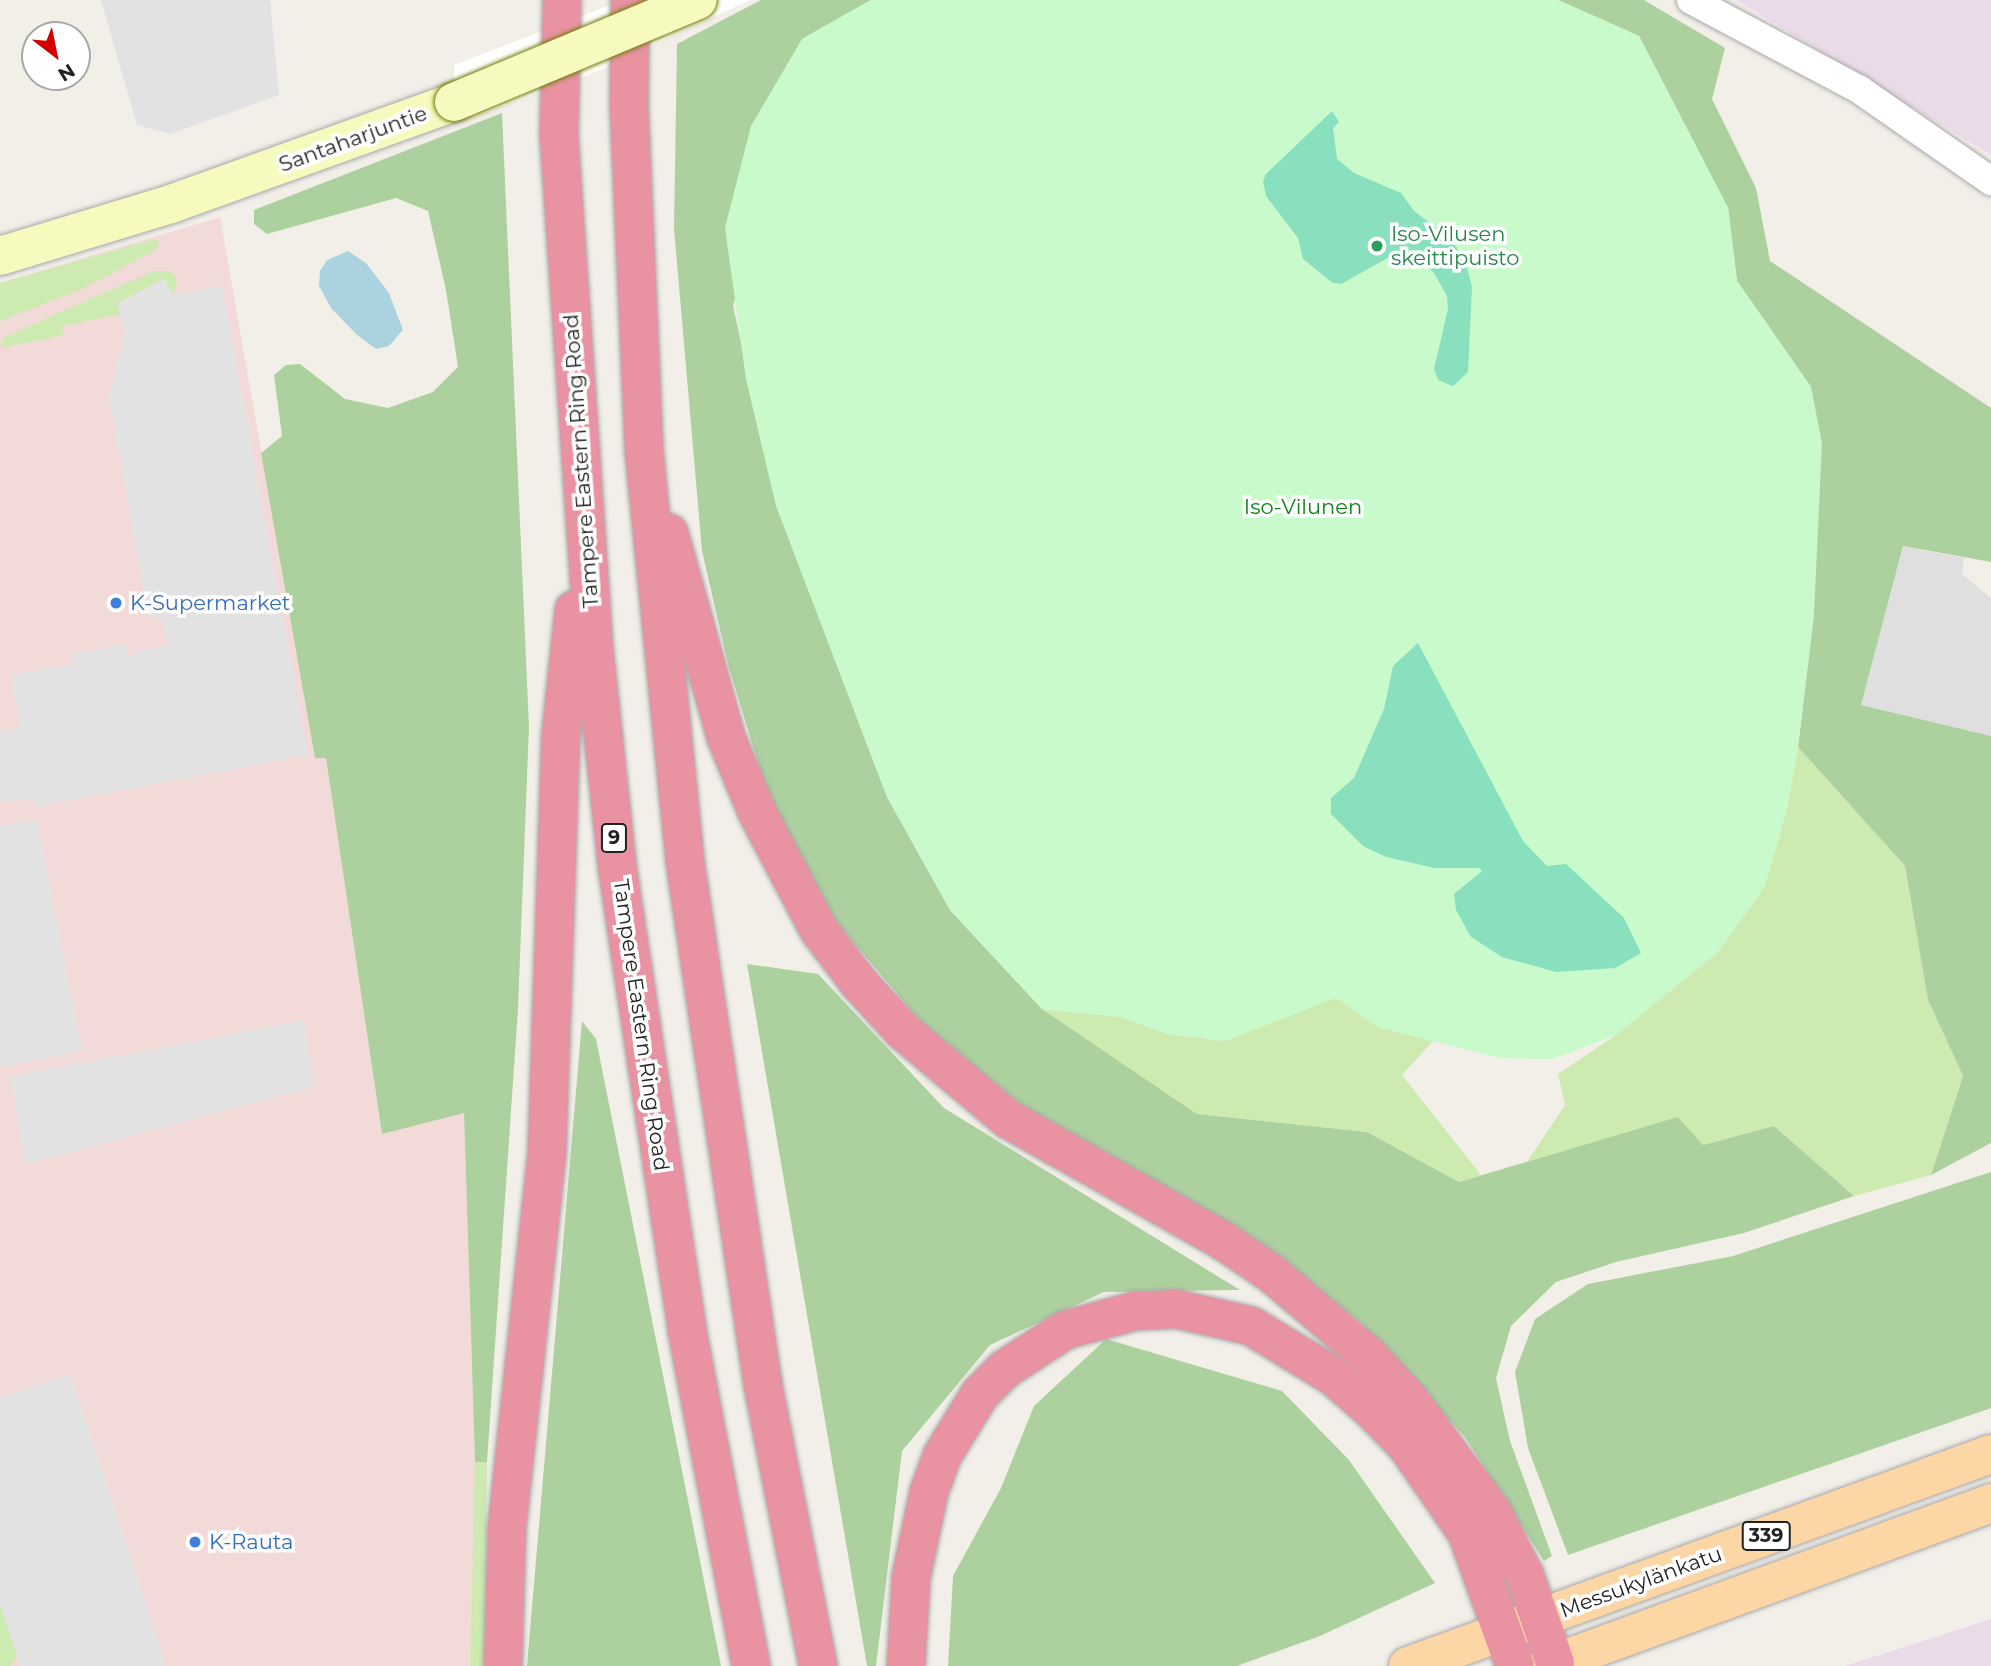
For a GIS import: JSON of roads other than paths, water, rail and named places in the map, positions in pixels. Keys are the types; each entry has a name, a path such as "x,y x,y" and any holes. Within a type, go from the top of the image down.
{"highway":[{"name":"Tampere Eastern Ring Road","path":"562,0 559,136 584,514 620,886 687,1330 751,1666"},
{"path":"629,0 629,105 644,450 685,861 763,1385 818,1666"},
{"path":"644,450 726,737 789,878 860,984 903,1031 1008,1119 1222,1240 1271,1273 1370,1357 1412,1403 1493,1513 1541,1619 1551,1664"},
{"path":"503,1666 506,1527 547,1151 561,734 584,514"},
{"path":"906,1666 911,1578 920,1533 942,1456 958,1424 980,1394 1035,1347 1065,1330 1135,1311 1176,1310 1251,1326 1333,1376 1372,1410 1407,1446 1467,1533 1509,1649"}],"main road":[{"name":"Santaharjuntie","path":"0,256 171,204 454,102 698,0"},
{"name":"Messukylänkatu","path":"1408,1666 1509,1649 1541,1619 1991,1454"},
{"name":"339","path":"1551,1664 1991,1503"}],"street":[{"path":"1691,0 1860,90 1991,181"}],"water":[{"path":"348,251 366,263 389,293 403,330 389,346 376,349 357,335 331,308 319,286 320,271 327,260"}],"place":[{"name":"Iso-Vilusen skeittipuisto","path":"1377,246"},
{"name":"K-Supermarket","path":"116,603"},
{"name":"K-Rauta","path":"195,1542"}],"park label":[{"name":"Iso-Vilunen","path":"1303,507"}]}
